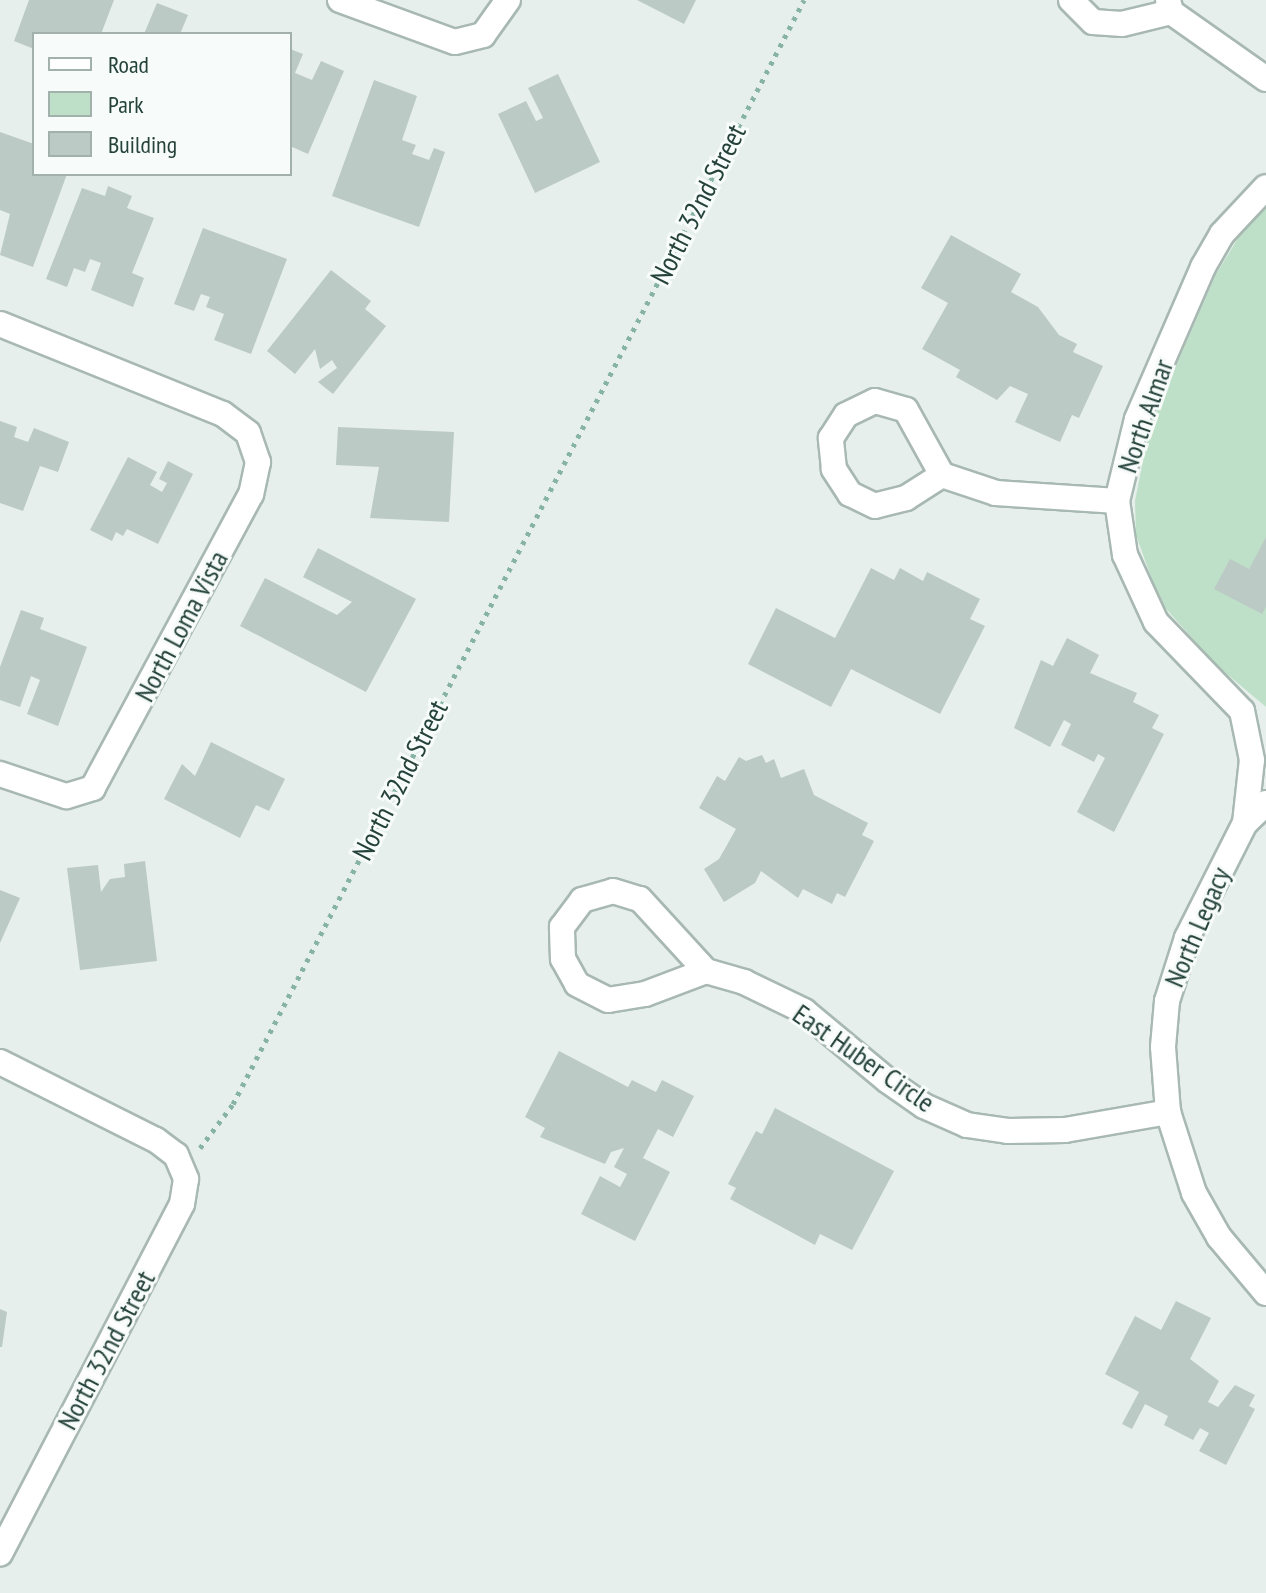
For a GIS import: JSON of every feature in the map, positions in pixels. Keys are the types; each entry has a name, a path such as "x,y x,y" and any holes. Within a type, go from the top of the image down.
{"street":[{"path":"340,0 440,38 470,41 493,25 508,0"},
{"path":"1071,0 1093,22 1122,24 1169,6 1266,79"},
{"name":"North Almar","path":"1242,711 1156,622 1125,555 1117,501 1137,419 1203,267 1222,234 1266,187"},
{"name":"North Loma Vista","path":"0,324 198,402 236,422 256,446 258,462 251,494 102,776 81,795 50,793 0,774"},
{"path":"942,475 906,498 875,506 850,494 834,469 831,438 846,415 875,401 906,410 942,475 996,493 1117,501"},
{"path":"1242,711 1266,722"},
{"path":"1242,711 1252,760 1245,823"},
{"name":"North Legacy","path":"1266,803 1245,823 1187,938 1167,1001 1163,1047 1168,1112 1194,1193 1219,1237 1266,1293"},
{"path":"613,891 640,899 706,971 645,994 608,1000 577,984 563,959 562,927 582,900 613,891"},
{"name":"East Huber Circle","path":"706,971 744,982 804,1011 888,1081 924,1106 967,1125 1008,1131 1065,1130 1168,1112"},
{"path":"0,1062 156,1140 184,1167"},
{"name":"North 32nd Street","path":"0,1554 182,1204 184,1167"}],"path":[{"name":"North 32nd Street","path":"184,1167 233,1104 804,0"}],"green space":[{"path":"1266,208 1266,707 1215,664 1160,602 1136,535 1135,501 1150,426 1215,276 1251,217"}],"building":[{"path":"29,0 114,0 102,32 32,32 32,48 14,41"},
{"path":"637,0 696,0 684,24"},
{"path":"157,3 188,15 181,32 145,32"},
{"path":"292,50 303,54 295,73 312,80 321,61 344,71 308,154 292,147"},
{"path":"558,74 600,162 535,193 498,114 526,101 536,121 543,118 528,88"},
{"path":"374,80 417,96 402,140 416,145 412,154 429,160 434,148 445,152 419,227 332,196"},
{"path":"0,132 32,143 32,176 66,176 33,267 0,255 10,214 0,210"},
{"path":"108,186 132,196 127,208 154,218 132,273 144,278 133,307 91,290 101,263 90,259 85,272 74,268 67,287 46,279 82,188 105,196"},
{"path":"203,228 287,259 251,354 214,340 224,314 206,307 210,297 201,294 194,311 174,304"},
{"path":"951,235 1021,274 1011,292 1038,307 1059,335 1077,344 1073,352 1103,366 1079,418 1072,415 1060,442 1015,422 1028,394 1010,386 997,400 956,377 960,370 922,349 948,303 921,288"},
{"path":"331,270 371,301 365,309 386,326 333,394 318,382 337,368 332,360 320,369 315,349 295,374 267,351"},
{"path":"0,421 17,427 14,437 28,442 34,428 69,442 58,472 40,466 23,511 0,503"},
{"path":"338,427 454,432 449,522 370,518 379,467 336,465"},
{"path":"128,457 157,472 150,485 162,492 167,483 159,479 168,461 193,474 158,544 127,529 123,536 116,532 112,541 90,530"},
{"path":"1266,537 1266,607 1262,614 1214,589 1230,559 1249,569"},
{"path":"318,548 416,599 366,692 240,626 265,578 337,615 352,602 303,577"},
{"path":"871,568 894,580 900,568 923,581 927,572 980,599 970,619 985,626 940,714 851,669 831,707 748,664 776,608 835,638"},
{"path":"21,610 44,618 40,629 87,647 58,726 27,714 40,680 31,676 20,707 0,700 0,667"},
{"path":"1067,638 1099,655 1090,673 1137,693 1133,702 1159,715 1152,728 1164,734 1114,832 1077,812 1105,758 1098,754 1094,762 1061,745 1071,724 1064,720 1050,747 1014,728 1041,660 1053,666"},
{"path":"211,742 285,779 269,811 256,805 240,838 164,799 182,764 195,776"},
{"path":"762,755 766,763 774,759 781,778 804,769 814,795 868,823 862,835 874,841 845,897 837,893 832,904 803,889 798,898 761,871 755,883 724,902 704,869 719,859 736,829 699,808 717,776 725,781 739,757 746,761"},
{"path":"145,861 157,961 80,970 67,868 98,865 101,892 110,879 125,877 124,864"},
{"path":"0,890 20,898 0,943"},
{"path":"559,1051 628,1087 632,1080 656,1092 662,1080 694,1096 673,1137 658,1129 643,1158 670,1172 635,1241 581,1214 600,1176 620,1187 627,1174 614,1167 624,1148 611,1152 605,1164 540,1137 545,1128 525,1117"},
{"path":"775,1108 894,1171 852,1250 820,1234 815,1245 730,1199 736,1188 728,1184 756,1131 762,1134"},
{"path":"1176,1301 1211,1318 1190,1359 1219,1381 1208,1402 1218,1407 1235,1385 1255,1395 1249,1406 1255,1409 1226,1465 1199,1451 1209,1433 1200,1428 1193,1440 1164,1425 1168,1416 1145,1404 1132,1429 1122,1424 1139,1392 1105,1374 1135,1316 1161,1330"},
{"path":"0,1309 7,1312 2,1347 0,1347"}]}
